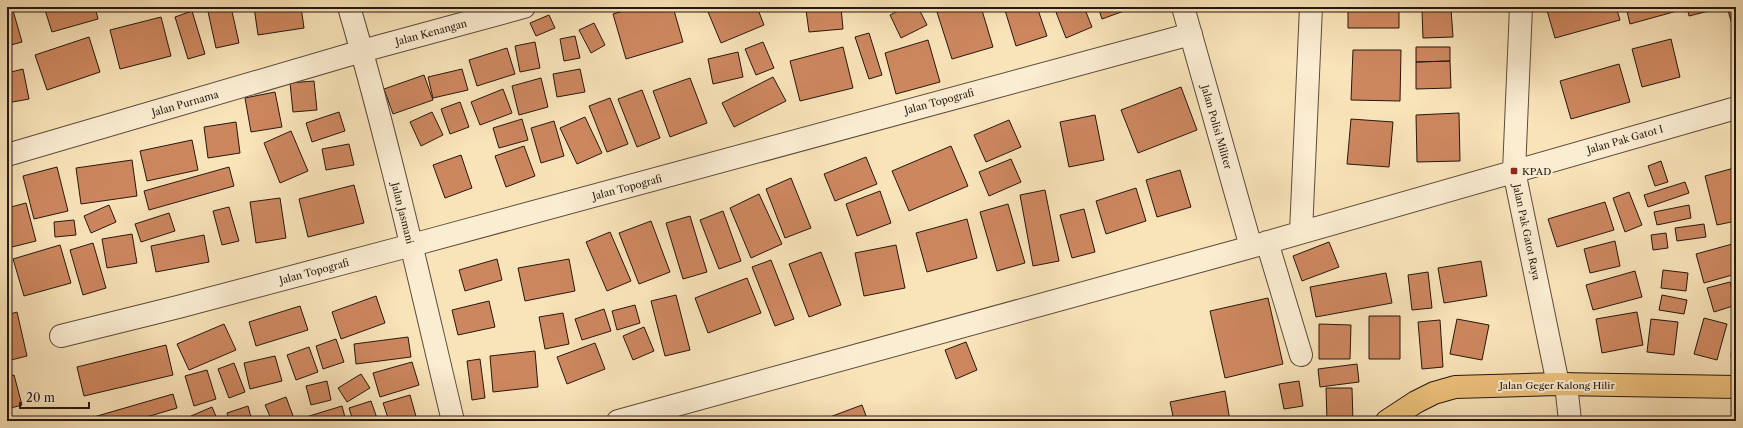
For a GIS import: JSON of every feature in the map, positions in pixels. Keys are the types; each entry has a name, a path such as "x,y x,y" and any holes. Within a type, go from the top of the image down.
{"main road":[{"name":"Jalan Geger Kalong Hilir","path":"1387,421 1416,402 1434,393 1455,387 1562,384 1736,387"}],"street":[{"name":"Jalan Jasmani","path":"350,7 412,245 453,421"},
{"name":"Jalan Kenangan","path":"362,52 524,7"},
{"name":"Jalan Polisi Militer","path":"1183,7 1259,244 1301,355"},
{"path":"1301,232 1312,7"},
{"name":"Jalan Pak Gatot Raya","path":"1521,7 1514,171 1570,421"},
{"name":"Jalan Topografi","path":"61,336 178,307 412,245 1191,34"},
{"name":"Jalan Purnama","path":"7,155 362,52"},
{"name":"Jalan Pak Gatot I","path":"618,421 1259,244 1736,108"}],"building":[{"path":"7,7 12,7 22,42 7,46"},
{"path":"44,7 95,7 98,19 52,32"},
{"path":"207,7 231,7 239,43 216,48"},
{"path":"254,7 301,7 304,28 258,35"},
{"path":"638,7 673,7 683,42 626,59 613,14"},
{"path":"706,7 757,7 764,25 721,43"},
{"path":"841,7 843,29 809,32 806,10"},
{"path":"906,7 918,7 927,25 901,38 890,15"},
{"path":"952,7 981,7 993,47 952,59 937,12"},
{"path":"1004,7 1037,7 1047,36 1016,46"},
{"path":"1054,7 1084,7 1092,27 1066,38"},
{"path":"1098,7 1135,7 1102,19"},
{"path":"1399,7 1399,28 1348,28 1348,8"},
{"path":"1546,7 1616,7 1620,20 1555,38"},
{"path":"1626,7 1676,7 1677,11 1630,24"},
{"path":"1687,7 1717,7 1717,9 1689,16"},
{"path":"1727,7 1736,7 1736,39"},
{"path":"1451,9 1453,37 1423,38 1422,10"},
{"path":"192,11 205,54 188,59 175,17"},
{"path":"549,15 555,28 536,36 530,23"},
{"path":"161,17 171,56 120,69 110,30"},
{"path":"594,23 605,45 591,53 579,30"},
{"path":"869,33 882,75 869,79 855,37"},
{"path":"575,36 580,58 564,61 560,39"},
{"path":"89,37 100,72 47,90 35,55"},
{"path":"1671,39 1680,77 1642,87 1632,49"},
{"path":"928,40 940,82 896,94 885,53"},
{"path":"535,42 540,68 520,72 515,46"},
{"path":"763,42 774,68 756,75 745,49"},
{"path":"843,47 853,88 800,101 790,61"},
{"path":"1416,47 1450,47 1450,61 1416,62"},
{"path":"507,48 515,74 477,86 469,60"},
{"path":"1353,50 1401,50 1400,101 1351,100"},
{"path":"738,52 743,77 713,84 708,59"},
{"path":"1450,61 1451,88 1416,89 1416,62"},
{"path":"1619,64 1630,102 1571,119 1560,81"},
{"path":"23,69 29,99 7,103 7,73"},
{"path":"462,69 468,90 433,98 428,77"},
{"path":"580,69 585,92 557,97 553,74"},
{"path":"424,75 433,100 393,114 384,89"},
{"path":"773,77 786,101 734,127 722,103"},
{"path":"541,78 548,107 519,115 512,86"},
{"path":"690,78 707,123 670,137 653,91"},
{"path":"314,81 317,110 293,112 290,83"},
{"path":"1181,87 1197,130 1138,153 1121,110"},
{"path":"503,89 512,113 480,125 471,102"},
{"path":"642,90 660,138 637,147 618,99"},
{"path":"275,92 282,127 251,132 245,98"},
{"path":"610,98 628,144 607,152 589,106"},
{"path":"460,102 469,127 450,134 441,109"},
{"path":"339,112 345,131 312,142 306,123"},
{"path":"432,112 443,135 421,146 410,122"},
{"path":"1459,113 1460,161 1417,162 1416,115"},
{"path":"1095,115 1104,160 1069,167 1060,122"},
{"path":"585,117 602,153 577,164 560,128"},
{"path":"522,119 528,140 499,148 493,128"},
{"path":"1351,119 1393,122 1389,167 1347,164"},
{"path":"1009,120 1021,147 986,162 974,135"},
{"path":"554,121 564,156 541,163 531,128"},
{"path":"236,122 240,153 208,158 204,127"},
{"path":"291,131 308,171 280,183 264,143"},
{"path":"192,140 198,170 147,181 140,151"},
{"path":"349,144 354,165 326,170 322,149"},
{"path":"524,146 535,176 506,187 495,156"},
{"path":"951,146 968,186 909,211 892,171"},
{"path":"461,155 472,188 445,198 433,165"},
{"path":"866,157 877,184 835,201 824,174"},
{"path":"1011,159 1021,182 989,196 979,172"},
{"path":"132,160 137,196 81,204 76,168"},
{"path":"1661,161 1668,182 1655,186 1648,166"},
{"path":"57,167 68,211 34,219 23,176"},
{"path":"229,167 234,186 149,210 144,191"},
{"path":"1734,168 1736,175 1736,221 1717,225 1705,176"},
{"path":"1180,170 1191,207 1157,217 1146,180"},
{"path":"791,178 811,228 785,238 766,189"},
{"path":"1685,182 1689,193 1648,207 1644,195"},
{"path":"354,185 364,223 308,237 299,199"},
{"path":"1136,188 1146,221 1106,234 1096,201"},
{"path":"1045,190 1059,261 1033,266 1020,195"},
{"path":"880,191 891,223 857,236 846,204"},
{"path":"1629,192 1642,225 1625,232 1613,198"},
{"path":"759,194 782,244 751,258 730,208"},
{"path":"280,198 286,238 256,243 250,202"},
{"path":"1605,202 1614,230 1557,247 1548,219"},
{"path":"26,203 36,241 8,248 7,208"},
{"path":"1008,204 1025,263 997,271 980,212"},
{"path":"109,205 116,222 91,233 84,216"},
{"path":"1689,205 1691,218 1657,225 1654,212"},
{"path":"229,207 239,241 222,245 213,211"},
{"path":"1084,209 1095,252 1072,258 1060,215"},
{"path":"723,211 741,261 719,269 700,220"},
{"path":"169,213 175,231 141,242 135,224"},
{"path":"690,216 707,272 683,279 666,223"},
{"path":"967,219 977,258 927,272 916,233"},
{"path":"74,220 76,235 55,237 54,222"},
{"path":"651,221 670,272 639,284 619,233"},
{"path":"1704,224 1706,237 1677,241 1675,228"},
{"path":"610,232 631,281 607,291 586,242"},
{"path":"1666,233 1668,248 1653,250 1651,235"},
{"path":"132,234 137,263 107,268 102,239"},
{"path":"204,235 209,262 156,272 151,246"},
{"path":"1615,241 1620,266 1590,273 1584,249"},
{"path":"1329,242 1339,267 1302,281 1293,256"},
{"path":"93,243 106,288 83,295 70,250"},
{"path":"1736,243 1736,274 1704,283 1696,254"},
{"path":"60,245 71,283 24,296 13,259"},
{"path":"896,245 905,288 864,296 855,253"},
{"path":"821,252 841,305 809,317 789,264"},
{"path":"497,259 502,280 465,291 459,270"},
{"path":"569,259 575,291 525,301 518,268"},
{"path":"771,260 794,319 775,326 752,267"},
{"path":"1481,261 1487,296 1444,303 1438,268"},
{"path":"7,267 11,288 7,289"},
{"path":"1663,270 1688,273 1686,291 1661,288"},
{"path":"1635,271 1642,297 1593,310 1586,285"},
{"path":"1428,272 1432,308 1412,310 1408,275"},
{"path":"1386,273 1392,303 1316,317 1310,287"},
{"path":"747,278 761,313 708,333 695,298"},
{"path":"1730,282 1736,305 1714,312 1707,288"},
{"path":"676,295 690,350 665,356 651,301"},
{"path":"1662,295 1687,300 1684,314 1659,310"},
{"path":"376,296 385,323 341,339 332,312"},
{"path":"1268,298 1283,364 1225,378 1210,311"},
{"path":"489,301 495,327 458,335 452,310"},
{"path":"635,305 640,323 617,330 612,311"},
{"path":"300,306 308,330 256,346 249,322"},
{"path":"604,309 611,331 582,340 575,319"},
{"path":"17,312 27,356 7,361 7,315"},
{"path":"1637,312 1643,345 1602,353 1596,319"},
{"path":"563,313 569,344 545,349 539,317"},
{"path":"1369,316 1400,316 1400,359 1369,359"},
{"path":"1704,318 1727,324 1717,360 1694,354"},
{"path":"1457,319 1489,325 1482,360 1450,354"},
{"path":"1651,319 1678,322 1674,355 1647,352"},
{"path":"1440,320 1443,367 1422,369 1418,322"},
{"path":"224,324 236,350 189,370 177,344"},
{"path":"1319,324 1351,325 1350,359 1319,359"},
{"path":"644,327 654,351 633,360 623,336"},
{"path":"1733,328 1736,328 1736,357 1731,357"},
{"path":"408,337 411,357 356,364 354,344"},
{"path":"336,339 344,362 323,369 316,346"},
{"path":"966,342 977,370 956,379 945,350"},
{"path":"595,343 605,369 567,384 557,357"},
{"path":"166,345 173,375 84,396 77,367"},
{"path":"309,347 318,372 296,380 287,355"},
{"path":"535,351 538,387 493,392 490,356"},
{"path":"275,356 282,381 250,389 244,363"},
{"path":"480,359 485,398 472,400 467,361"},
{"path":"412,362 419,385 380,397 373,373"},
{"path":"234,363 245,392 229,398 218,369"},
{"path":"1357,364 1359,382 1320,387 1318,369"},
{"path":"207,370 216,399 194,406 185,376"},
{"path":"361,374 370,388 347,402 338,388"},
{"path":"14,375 22,405 7,409 7,377"},
{"path":"327,381 331,400 311,405 306,386"},
{"path":"1299,381 1303,406 1284,409 1279,384"},
{"path":"1326,388 1352,388 1353,421 1327,421"},
{"path":"1225,391 1230,421 1174,421 1170,402"},
{"path":"173,394 177,408 133,421 80,421"},
{"path":"410,395 417,420 389,421 383,403"},
{"path":"286,397 295,421 272,421 265,405"},
{"path":"371,401 378,421 353,421 349,408"},
{"path":"862,405 868,421 819,421"},
{"path":"248,406 252,421 229,421 227,413"},
{"path":"342,406 346,421 308,421 306,417"},
{"path":"212,407 218,421 193,421 191,416"},
{"path":"37,417 38,421 25,421"},
{"path":"1154,417 1155,421 1132,421 1132,420"},
{"path":"1109,418 1110,421 1097,421"},
{"path":"1670,419 1717,419 1717,421 1670,421"}],"place":[{"name":"KPAD","path":"1514,171"}]}
